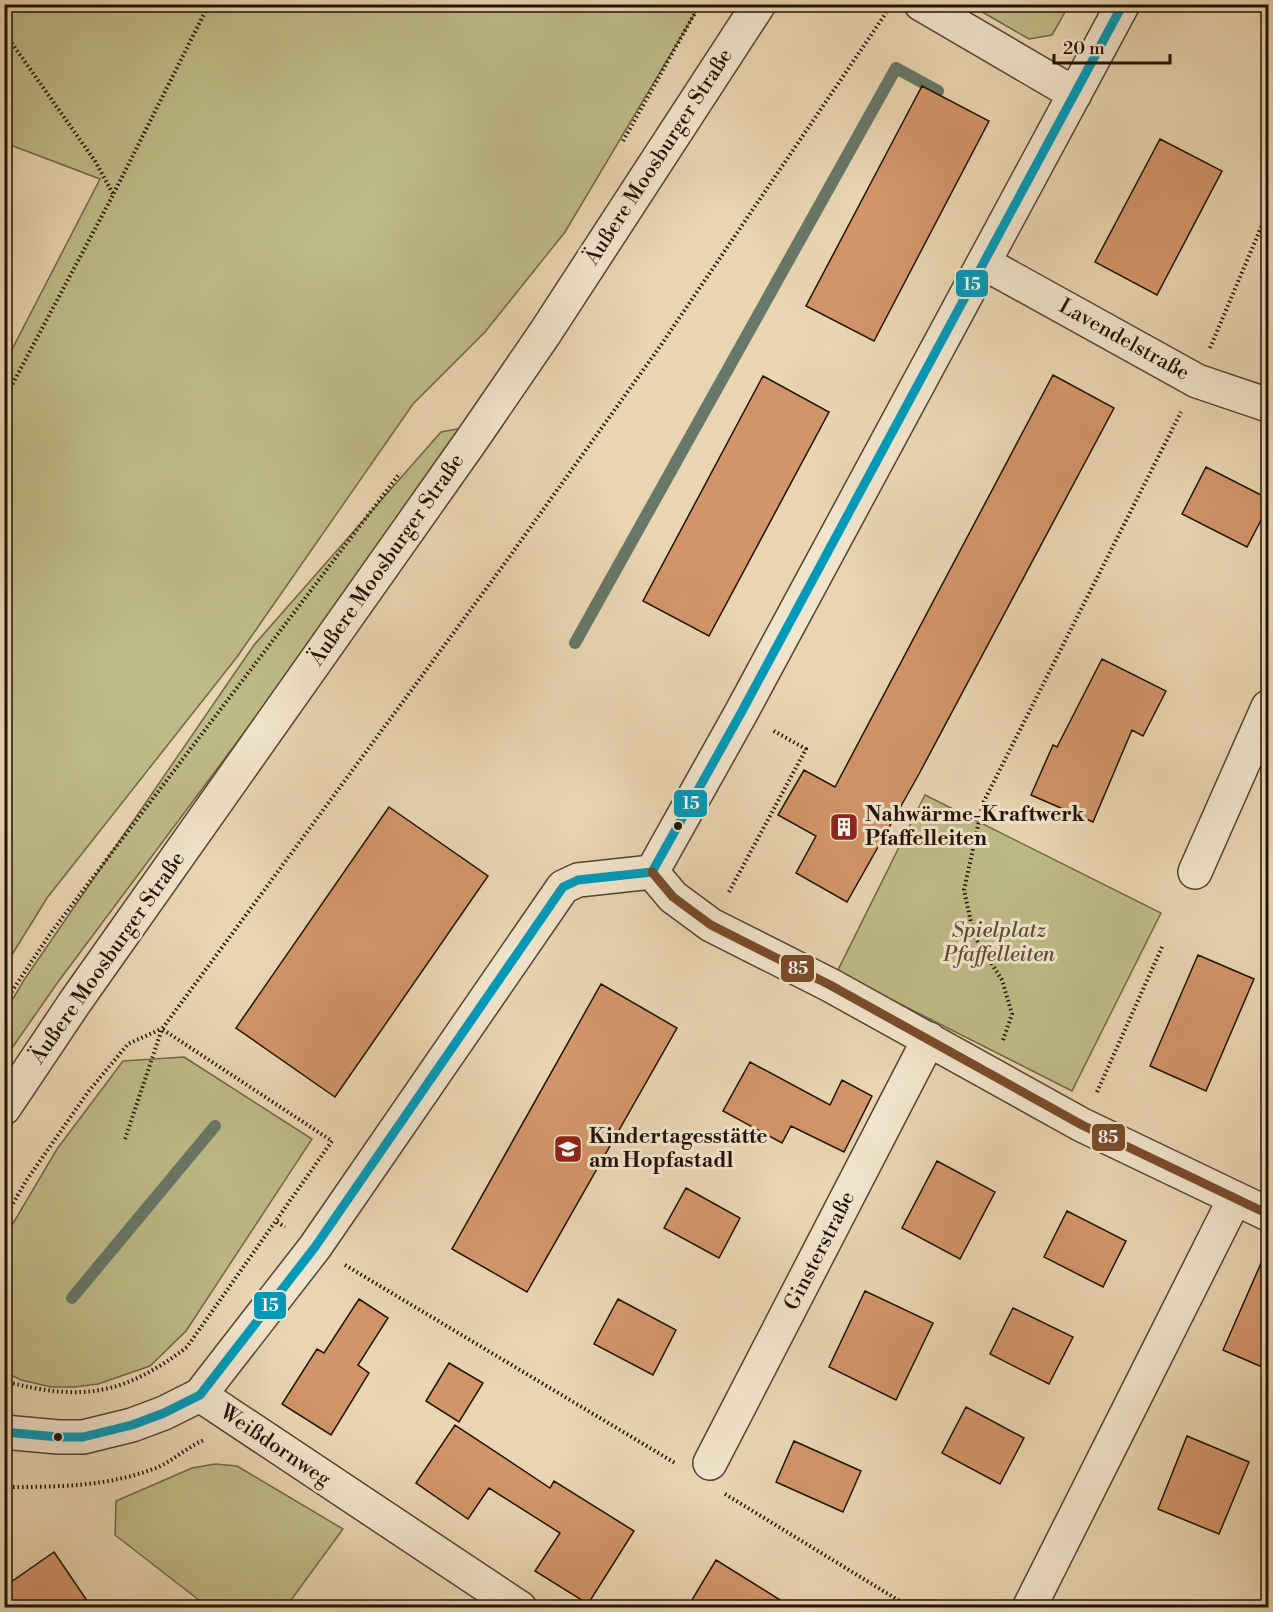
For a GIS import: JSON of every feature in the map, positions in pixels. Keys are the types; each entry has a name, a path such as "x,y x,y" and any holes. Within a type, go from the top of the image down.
{"street":[{"name":"Äußere Moosburger Straße","path":"4,1108 82,992 532,353 759,4"},
{"path":"921,4 1075,94"},
{"path":"652,872 741,713 1123,4"},
{"name":"Lavendelstraße","path":"984,263 1197,381 1269,405"},
{"path":"1195,872 1269,707"},
{"path":"652,872 673,897 711,925 929,1039 1082,1125 1269,1214"},
{"path":"200,1395 315,1247 563,887 578,880 652,872"},
{"name":"Ginsterstraße","path":"704,1474 929,1039"},
{"path":"1029,1608 1235,1198"},
{"name":"Weißdornweg","path":"4,1432 83,1437 143,1422 200,1395 231,1418 520,1608"}],"path":[{"path":"4,400 113,195 208,4"},
{"path":"617,151 699,7 691,4"},
{"path":"126,1139 162,1029 505,564 647,364 892,4"},
{"path":"4,32 95,161 113,195"},
{"path":"987,1072 998,1054 1012,1014 1002,980 974,936 964,890 983,803 1197,381 1269,211"},
{"path":"4,1004 50,934 408,463"},
{"path":"711,925 806,749 741,713"},
{"path":"1082,1125 1162,947"},
{"path":"4,1219 26,1181 88,1092 114,1060 128,1044 162,1029"},
{"path":"4,1382 42,1392 83,1394 123,1385 155,1371 187,1347 332,1141 162,1029"},
{"path":"315,1247 704,1474 911,1608"},
{"path":"4,1487 65,1487 110,1482 157,1468 214,1436 231,1418"}],"green space":[{"path":"4,5 700,5 565,232 485,332 413,404 237,657 47,898 5,966 5,363 100,179 5,143"},
{"path":"970,5 1069,5 1052,35 1029,39"},
{"path":"473,426 58,982 5,1058 5,1012 24,980 254,645 441,432"},
{"name":"Spielplatz Pfaffelleiten","path":"925,795 1161,913 1072,1091 837,972"},
{"path":"184,1057 312,1139 186,1331 150,1366 98,1384 75,1387 51,1387 21,1380 5,1372 5,1237 57,1149 123,1061"},
{"path":"215,1464 237,1466 343,1529 286,1607 208,1607 115,1535 116,1501 192,1468"}],"building":[{"path":"922,86 989,121 874,341 806,306"},
{"path":"1160,139 1222,171 1157,295 1095,262"},
{"path":"1053,375 1114,408 919,774 847,902 796,873 816,836 778,815 804,770 835,787"},
{"path":"763,376 829,412 709,636 643,601"},
{"path":"1206,467 1269,499 1269,505 1247,547 1182,514"},
{"path":"1102,659 1166,691 1143,736 1132,730 1093,822 1031,795 1053,745 1057,747"},
{"path":"389,807 488,876 335,1097 236,1028"},
{"path":"1198,955 1254,979 1206,1091 1150,1066"},
{"path":"601,984 677,1028 527,1292 452,1249"},
{"path":"750,1062 830,1105 842,1080 872,1096 844,1152 791,1126 782,1143 723,1111"},
{"path":"937,1161 995,1192 960,1259 902,1228"},
{"path":"686,1188 740,1218 719,1258 664,1228"},
{"path":"1067,1211 1126,1241 1103,1287 1044,1257"},
{"path":"1269,1245 1269,1370 1223,1350"},
{"path":"865,1291 933,1323 896,1400 829,1367"},
{"path":"359,1299 388,1318 358,1365 369,1373 331,1435 282,1404 317,1349 324,1353"},
{"path":"618,1299 676,1330 653,1375 594,1344"},
{"path":"1013,1308 1073,1337 1049,1384 990,1354"},
{"path":"449,1363 483,1383 459,1422 426,1401"},
{"path":"966,1407 1024,1438 1000,1484 942,1453"},
{"path":"455,1425 550,1488 554,1481 634,1531 588,1604 535,1571 560,1533 489,1488 468,1519 416,1483"},
{"path":"1187,1436 1249,1462 1219,1534 1158,1509"},
{"path":"794,1441 861,1471 843,1512 776,1482"},
{"path":"54,1552 92,1608 4,1608 4,1587"},
{"path":"716,1560 793,1608 687,1608"}],"waterway":[{"path":"575,643 896,68 938,91"},
{"path":"72,1298 215,1126"}],"transit line":[{"name":"15","path":"4,1432 83,1437 132,1425 164,1413 200,1395 315,1247 563,887 578,880 652,872 741,713 1123,4"},
{"name":"85","path":"652,872 673,897 711,925 830,985 1082,1125 1268,1214"}],"place":[{"name":"Nahwärme-Kraftwerk Pfaffelleiten","path":"844,827"},
{"name":"Kindertagesstätte am Hopfastadl","path":"568,1149"}]}
